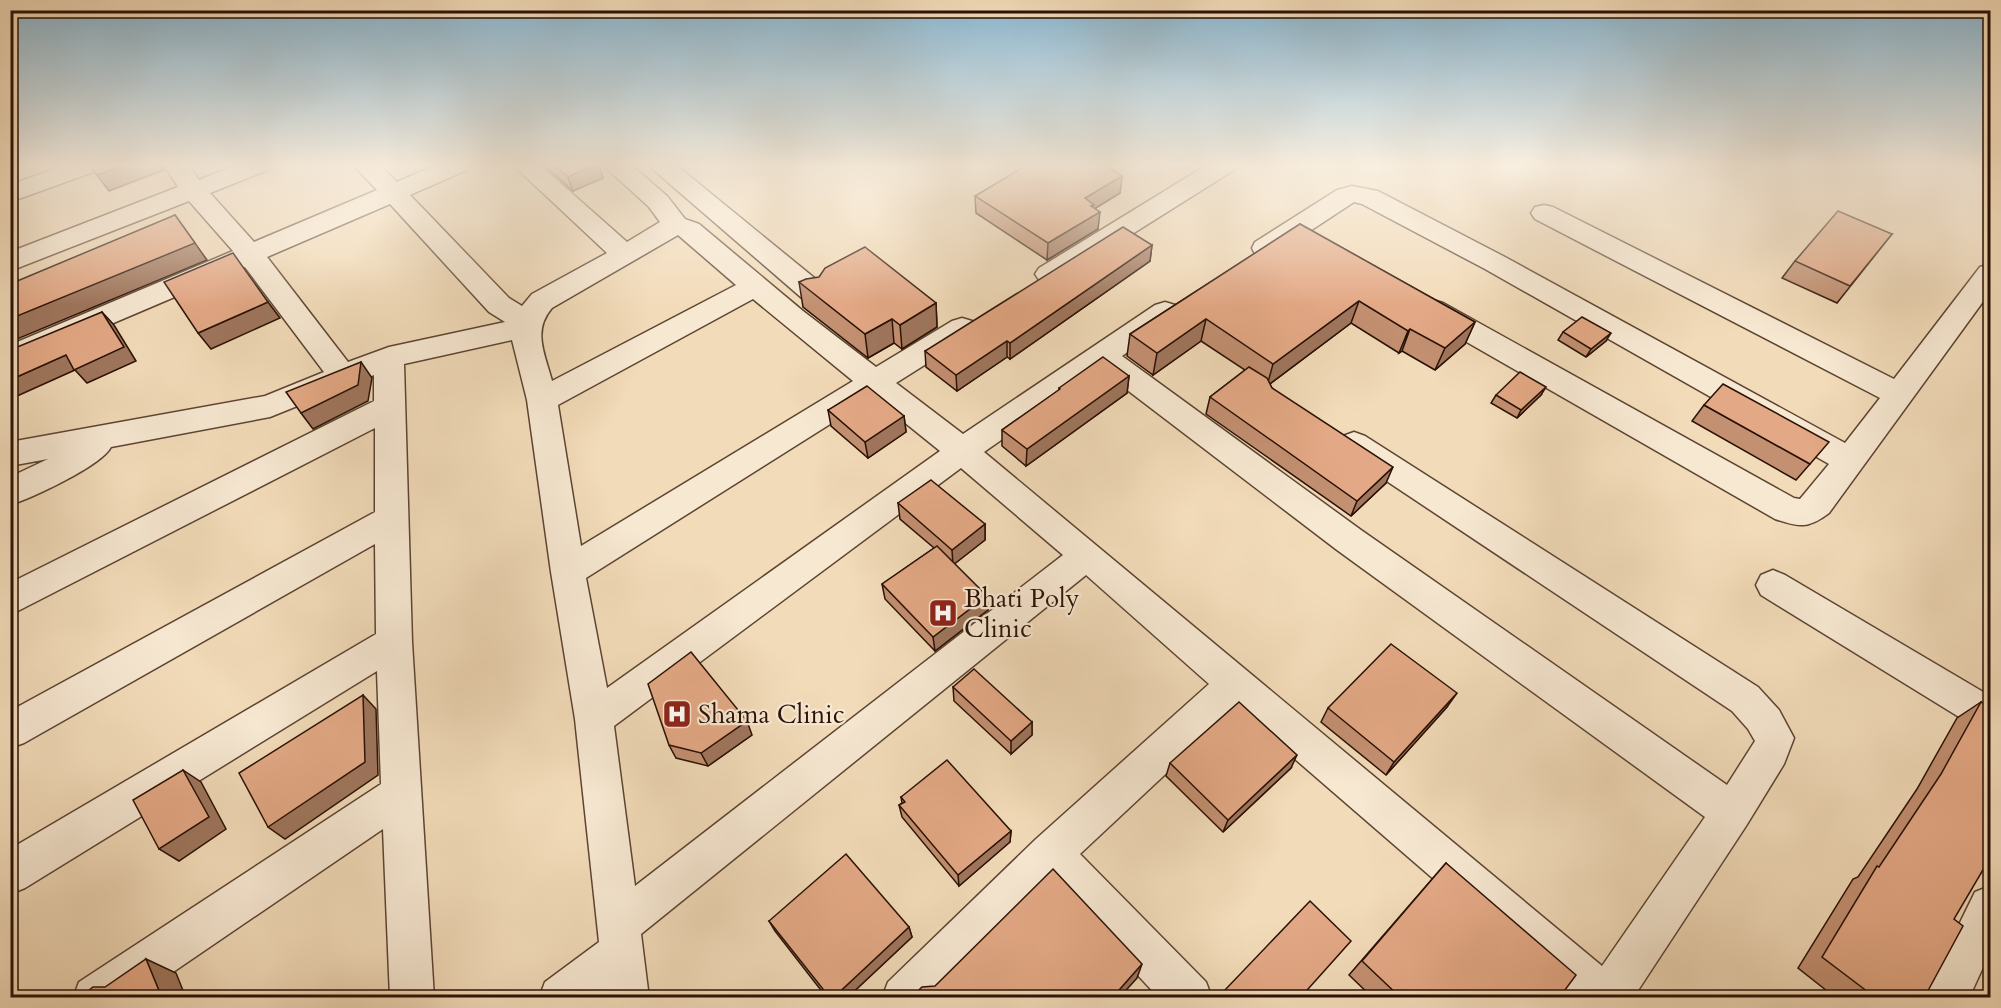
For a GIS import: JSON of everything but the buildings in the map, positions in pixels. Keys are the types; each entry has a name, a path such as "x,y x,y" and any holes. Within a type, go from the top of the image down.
{"street":[{"path":"10,262 137,212"},
{"path":"213,212 250,254 342,375"},
{"path":"10,357 347,212"},
{"path":"413,212 499,305 528,321"},
{"path":"578,212 625,254"},
{"path":"668,212 673,219 697,225 813,292"},
{"path":"689,212 697,225 756,286 874,383 962,451 1087,555 1235,684 1606,998 1732,812 1770,751 1775,738 1769,725 1757,710 1735,693 1329,428"},
{"path":"1023,290 1150,212"},
{"path":"1245,261 1322,212"},
{"path":"1400,212 1505,268 1848,460"},
{"path":"1544,213 1898,394"},
{"path":"627,998 594,719 568,572 542,400 526,336 528,321 542,301 552,294 665,232 697,225"},
{"path":"1293,231 1324,248"},
{"path":"1407,295 1787,510 1805,513 1812,509 1990,273"},
{"path":"542,400 756,286"},
{"path":"594,719 962,451 1187,298"},
{"path":"568,572 983,315"},
{"path":"10,454 270,406 389,357 528,321"},
{"path":"1101,355 1349,540 1732,812"},
{"path":"389,357 388,408 394,642 412,998"},
{"path":"10,600 388,408"},
{"path":"10,492 61,467 114,435"},
{"path":"10,730 390,520"},
{"path":"561,998 621,938 1087,555"},
{"path":"1773,585 1990,716"},
{"path":"10,873 394,642"},
{"path":"904,998 1051,853 1235,684"},
{"path":"95,998 402,793"},
{"path":"1051,853 1190,998"},
{"path":"1945,998 1990,907"}],"place":[{"name":"Bhati Poly Clinic","path":"943,613"},
{"name":"Shama Clinic","path":"677,714"}]}
